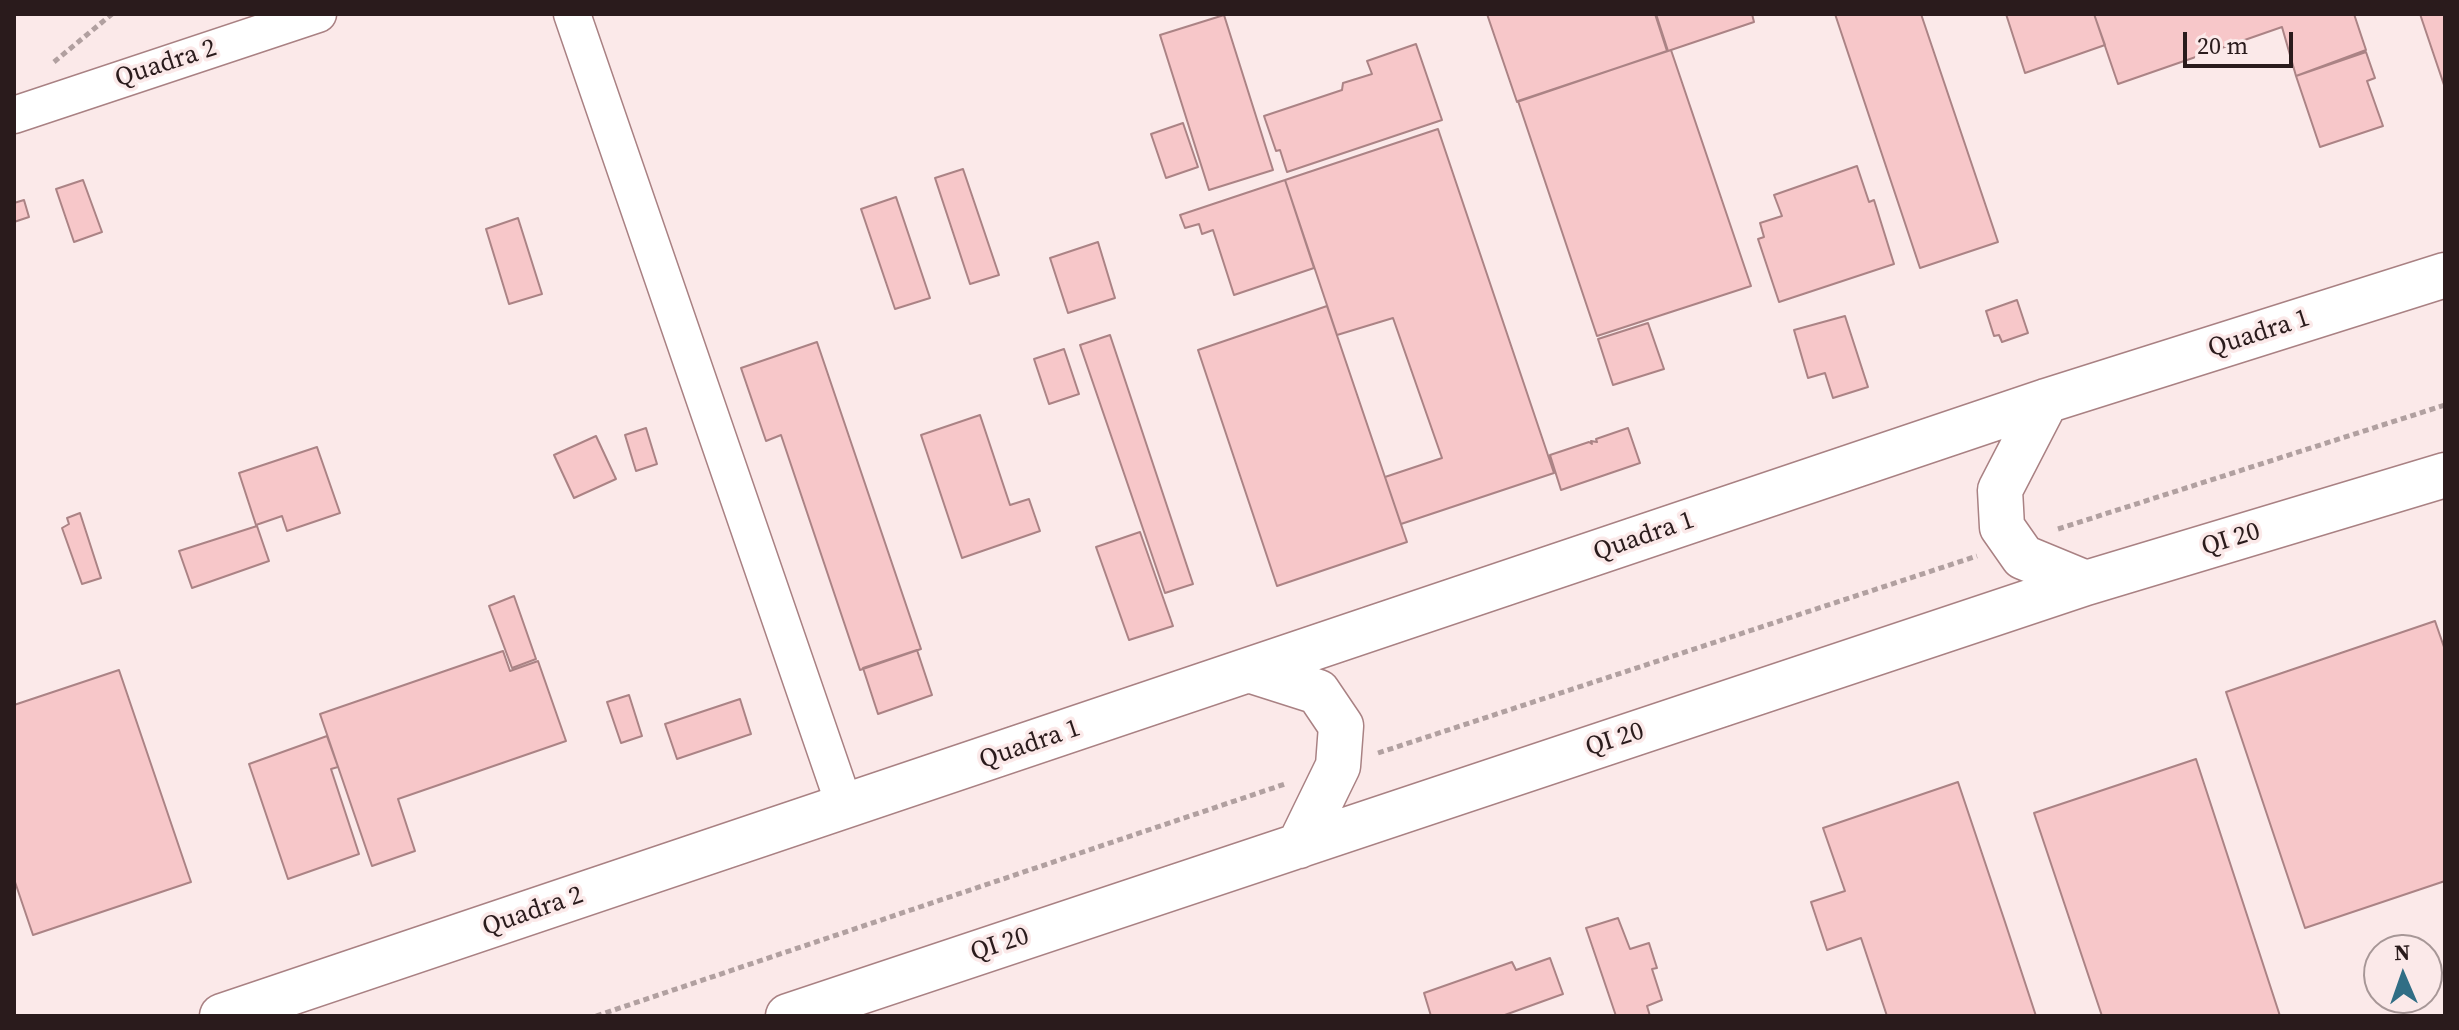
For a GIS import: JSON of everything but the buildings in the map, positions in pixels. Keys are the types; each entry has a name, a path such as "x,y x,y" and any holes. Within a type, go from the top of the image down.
{"street":[{"name":"Quadra 2","path":"14,115 318,14"},
{"path":"572,14 845,807"},
{"name":"Quadra 1","path":"845,807 2046,401 2445,275"},
{"path":"2046,401 2000,490 2002,527 2023,557 2086,583"},
{"name":"QI 20","path":"788,1016 2086,583 2445,475"},
{"path":"1249,670 1318,692 1341,726 1338,766 1299,846"},
{"name":"Quadra 2","path":"222,1016 845,807"}],"path":[{"path":"47,68 112,14"},
{"path":"596,1016 1338,766 2445,405"}]}
